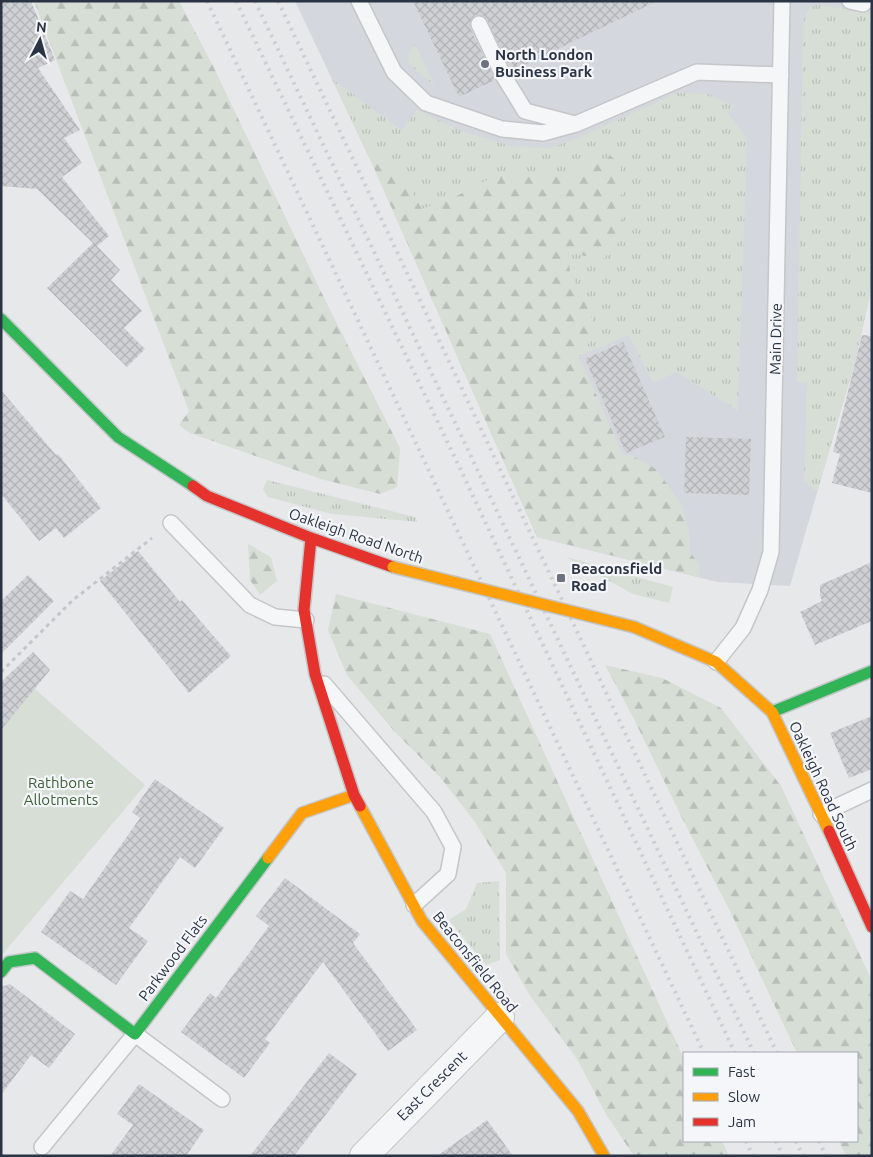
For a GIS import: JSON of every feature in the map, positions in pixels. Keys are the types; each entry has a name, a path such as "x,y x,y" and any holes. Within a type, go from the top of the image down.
{"street":[{"name":"Oakleigh Road North","path":"1,319 118,438 207,496 311,538 393,567 634,627 716,662 772,712"},
{"name":"Beaconsfield Road","path":"311,538 304,610 315,674 354,795 422,921 578,1111 604,1156"},
{"path":"772,712 872,671"},
{"name":"Oakleigh Road South","path":"772,712 872,927"},
{"name":"Parkwood Flats","path":"135,1034 302,813 354,795"},
{"path":"1,972 9,962 35,958 135,1034"},
{"name":"East Crescent","path":"364,1156 500,1017"}],"lane":[{"path":"359,1 394,72 426,103 502,129 543,133 576,124 697,72 781,75"},
{"name":"Main Drive","path":"716,662 743,628 760,590 771,552 782,1"},
{"path":"850,1 863,4 866,1"},
{"path":"479,24 503,75 525,111 576,124"},
{"path":"171,523 250,605 275,617 306,620"},
{"path":"315,674 368,733 434,812 453,847 448,874 414,905"},
{"path":"821,814 872,790"},
{"path":"42,1146 135,1034 222,1099"}],"path":[{"path":"1,672 74,600 171,523"}],"shaded area":[{"name":"North London Business Park","path":"295,1 872,1 872,286 855,362 790,586 717,582 537,537 374,168"}],"green space":[{"path":"34,1 179,1 213,66 326,302 400,448 397,487 380,494 321,479 190,433 179,425 189,411"},
{"path":"819,4 872,13 872,286 853,368 817,492 804,481 807,383 797,382 803,22 809,8"},
{"path":"415,44 435,86 410,65 408,54"},
{"path":"332,79 402,130 417,110 459,130 510,146 550,148 576,139 677,93 708,94 734,106 727,112 747,138 738,411 677,372 653,383 629,335 579,356 591,315 570,272 564,178 532,173 499,174 453,198 422,209 398,169 381,152 368,154"},
{"path":"380,152 398,169 422,209 453,198 499,174 532,173 564,178 611,156 621,166 623,237 602,260 568,252 570,272 591,315 596,334 579,356 623,455 631,455 656,469 681,503 689,531 690,552 700,565 699,577 537,537 368,154"},
{"path":"267,480 415,517 418,522 332,514 268,497 263,489"},
{"path":"248,544 271,557 277,581 260,595 250,580"},
{"path":"566,557 673,587 669,603 633,594"},
{"path":"336,594 490,634 683,1057 683,1142 722,1142 729,1156 634,1156 607,1116 577,1059 531,997 506,954 506,873 475,822 440,777 394,731 347,675 328,630"},
{"path":"605,665 662,678 721,708 781,786 872,981 872,1156 846,1156 839,1142 858,1142 858,1052 797,1052 731,913"},
{"name":"Rathbone Allotments","path":"13,670 145,785 1,956 1,683"},
{"path":"499,881 500,960 486,965 449,920 466,909 477,883"}],"building":[{"path":"1,1 31,1 55,60 38,68 80,130 64,138 82,163 62,177 109,236 97,246 120,270 111,280 142,311 124,328 145,349 127,367 47,288 93,243 37,189 1,186"},
{"name":"North London Business Park","path":"413,1 657,1 512,71 487,20 484,16 475,15 471,19 470,28 495,80 459,97"},
{"path":"862,335 872,336 872,493 832,483 840,454 833,452"},
{"path":"623,342 665,437 626,453 585,359"},
{"path":"1,390 56,455 58,454 101,508 64,538 56,528 39,541 1,494"},
{"path":"686,437 751,439 749,495 684,493"},
{"path":"138,551 180,602 182,600 231,656 189,693 100,581"},
{"path":"872,562 872,621 815,645 800,612 822,601 820,585"},
{"path":"28,575 54,601 1,654 1,601"},
{"path":"33,652 50,670 1,730 1,682"},
{"path":"872,716 872,769 849,778 830,733"},
{"path":"155,779 224,828 195,868 180,857 129,928 148,941 116,985 41,932 70,891 83,899 140,818 132,812"},
{"path":"285,878 360,934 353,943 417,1030 388,1051 323,962 265,1039 270,1043 244,1078 181,1032 210,993 216,998 269,926 256,916"},
{"path":"10,984 75,1034 49,1068 31,1055 1,1095 1,987"},
{"path":"329,1053 357,1074 294,1156 250,1156"},
{"path":"139,1084 204,1130 186,1156 110,1156 133,1125 117,1114"},
{"path":"487,1120 513,1156 437,1156"}],"railway":[{"path":"207,1 704,1052"},
{"path":"236,1 457,462 735,1052"},
{"path":"255,1 754,1052"},
{"path":"278,1 777,1052"},
{"path":"746,1142 753,1156"},
{"path":"776,1142 783,1156"},
{"path":"796,1142 803,1156"},
{"path":"819,1142 826,1156"}],"traffic: fast":[{"path":"1,319 118,437 193,486"},
{"path":"772,712 872,671"},
{"path":"1,972 9,962 35,958 135,1034 268,858"}],"traffic: slow":[{"path":"393,567 634,627"},
{"path":"634,627 716,662 772,712 829,831"},
{"path":"268,858 302,813 354,795"},
{"path":"360,806 422,921 578,1111 604,1156"}],"traffic: jam":[{"path":"193,486 207,496 311,538 393,567"},
{"path":"311,538 304,610 315,674 354,795 360,806"},
{"path":"829,831 872,927"}],"place":[{"name":"North London Business Park","path":"485,64"},
{"name":"Beaconsfield Road","path":"561,578"}]}
